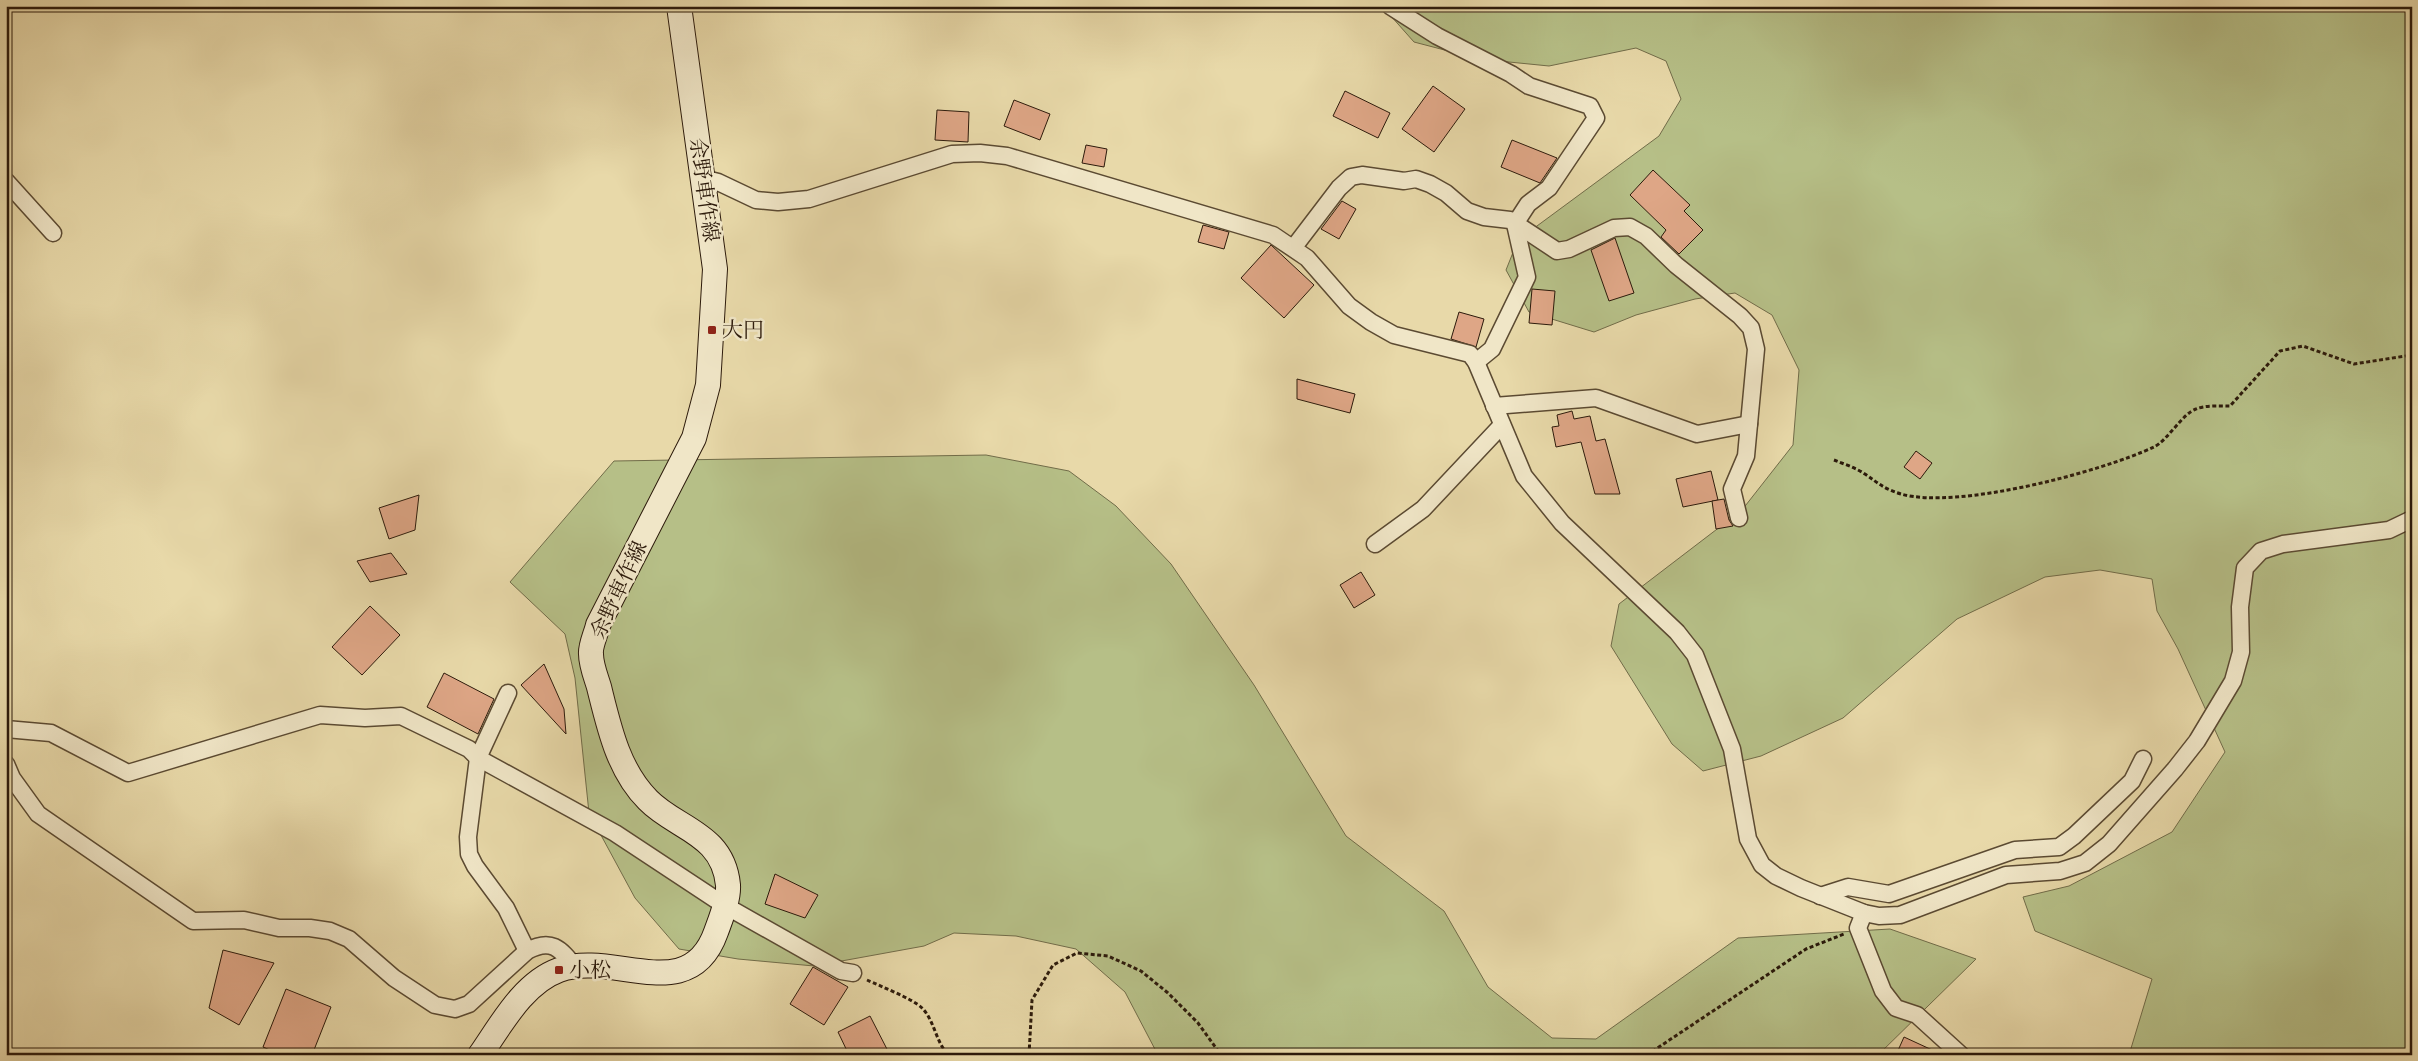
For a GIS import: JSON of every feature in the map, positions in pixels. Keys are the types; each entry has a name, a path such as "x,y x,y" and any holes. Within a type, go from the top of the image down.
{"main road":[{"name":"余野車作線","path":"480,1055 507,1016 531,987 558,970 589,964 670,974 693,966 712,944 728,885 719,854 695,832 649,802 628,776 609,726 590,653 598,625 694,438 708,385 715,269 679,6"}],"street":[{"path":"1390,6 1437,36 1511,74 1529,86 1590,106 1596,118 1549,188 1528,204 1515,224 1527,277 1492,349 1476,362"},
{"path":"702,178 718,182 756,200 778,202 809,199 952,154 980,153 1007,156 1272,234 1294,247 1307,258 1349,306 1371,322 1394,335 1470,354 1476,362 1524,476 1562,523 1676,632 1695,655 1732,749 1748,839 1762,865 1776,876 1820,896 1861,920 1883,991 1887,997 1896,1008 1917,1015 1961,1055"},
{"path":"1294,247 1339,188 1351,177 1362,175 1404,181 1416,179 1446,193 1467,211 1484,217 1510,220 1557,251 1569,249 1614,228 1630,227 1646,236 1676,265 1740,316 1751,328 1756,349 1746,456 1732,488 1739,518"},
{"path":"6,181 53,233"},
{"path":"1494,406 1596,398 1697,434 1749,424"},
{"path":"1375,544 1423,509 1502,425"},
{"path":"1861,920 1900,914 2006,875 2060,871 2085,863 2109,844 2176,769 2197,741 2233,680 2241,652 2240,607 2245,568 2261,551 2283,544 2389,530 2412,519"},
{"path":"508,692 478,758 468,837 469,854 475,866 506,908 527,951"},
{"path":"6,729 51,733 128,773 320,715 365,718 401,716 469,749 478,758 614,833 724,904 841,971 853,973"},
{"path":"1820,896 1848,887 1889,894 2015,850 2059,847 2074,836 2132,781 2143,759"},
{"path":"6,764 12,778 38,814 193,921 244,920 278,928 310,928 330,931 349,939 394,978 434,1006 454,1009 469,1004 527,951 538,945 550,945 563,952 575,967"}],"path":[{"path":"1834,460 1865,474 1878,486 1902,494 1935,498 1975,495 2058,479 2114,463 2157,446 2195,409 2230,406 2280,351 2303,346 2354,364 2412,355"},
{"path":"1647,1055 1806,949 1861,920"},
{"path":"1029,1055 1032,1000 1053,965 1077,953 1108,956 1141,971 1168,993 1198,1023 1221,1055"},
{"path":"853,973 922,1008 939,1035 944,1050 949,1055"}],"green space":[{"path":"1382,6 2412,6 2412,1055 2129,1055 2152,979 2035,931 2023,897 2069,886 2172,832 2225,752 2178,649 2157,611 2152,579 2100,570 2045,577 1957,619 1843,718 1761,756 1703,771 1672,744 1611,646 1619,604 1742,510 1793,445 1799,370 1772,315 1735,293 1695,299 1636,315 1594,332 1529,312 1506,270 1518,240 1659,136 1681,99 1666,61 1636,48 1549,66 1479,59 1414,42"},
{"path":"986,455 1069,471 1116,506 1171,564 1254,685 1346,836 1444,911 1488,987 1552,1038 1596,1039 1738,938 1890,929 1976,959 1878,1055 1158,1055 1125,992 1076,949 1016,936 954,933 924,946 814,966 738,959 679,949 635,898 589,813 575,678 565,634 510,582 614,461"}],"building":[{"path":"1433,86 1465,109 1434,152 1402,129"},
{"path":"1345,91 1390,113 1378,138 1333,116"},
{"path":"1014,100 1050,114 1040,140 1004,126"},
{"path":"937,110 969,112 968,142 935,140"},
{"path":"1512,140 1557,158 1540,183 1501,167"},
{"path":"1086,145 1107,149 1104,167 1082,163"},
{"path":"1653,170 1690,205 1684,211 1703,230 1679,254 1661,237 1666,230 1630,195"},
{"path":"1342,201 1356,209 1339,239 1321,229"},
{"path":"1203,225 1229,232 1224,249 1198,242"},
{"path":"1615,238 1634,293 1609,301 1591,250"},
{"path":"1271,245 1314,285 1284,318 1241,278"},
{"path":"1532,289 1555,291 1552,325 1529,323"},
{"path":"1459,312 1484,319 1476,347 1451,339"},
{"path":"1297,379 1355,394 1350,413 1297,399"},
{"path":"1572,411 1574,419 1590,416 1596,441 1605,439 1620,494 1595,494 1581,442 1556,447 1552,427 1559,426 1557,415"},
{"path":"1916,451 1932,463 1920,479 1904,467"},
{"path":"1711,471 1718,500 1683,507 1676,479"},
{"path":"419,495 415,530 389,539 379,508"},
{"path":"1724,499 1729,520 1733,526 1716,529 1712,501"},
{"path":"391,553 407,574 370,582 357,561"},
{"path":"1361,572 1375,595 1354,608 1340,585"},
{"path":"370,606 400,635 362,675 332,647"},
{"path":"544,664 564,709 566,734 521,685"},
{"path":"444,673 494,699 478,734 427,707"},
{"path":"775,874 818,895 805,918 765,904"},
{"path":"223,950 274,963 239,1025 209,1008"},
{"path":"813,967 848,987 824,1025 790,1004"},
{"path":"286,989 331,1007 312,1055 281,1055 263,1047"},
{"path":"870,1016 890,1055 849,1055 838,1032"},
{"path":"1904,1037 1943,1055 1896,1055"}],"place":[{"name":"大円","path":"712,330"},
{"name":"小松","path":"559,970"}]}
